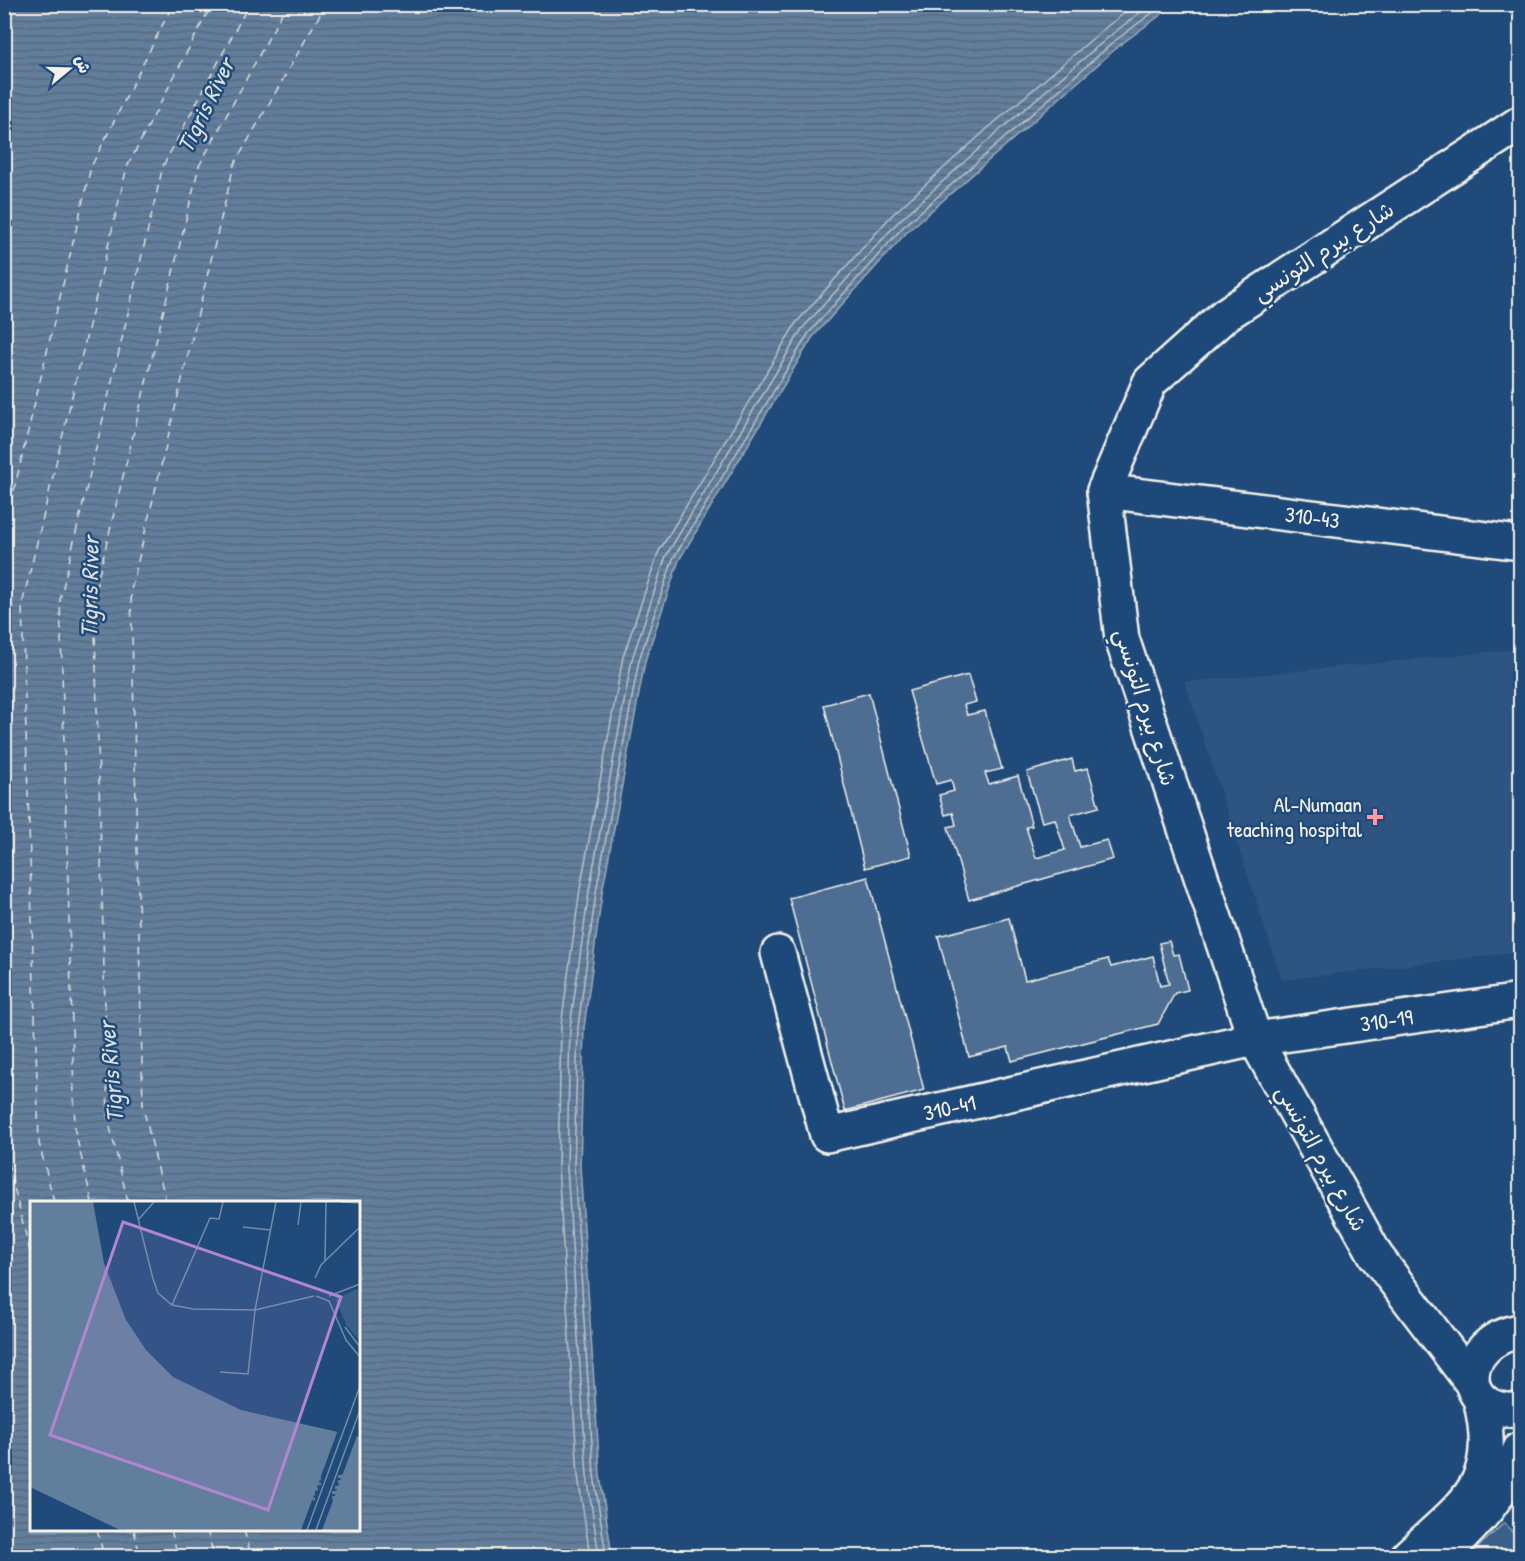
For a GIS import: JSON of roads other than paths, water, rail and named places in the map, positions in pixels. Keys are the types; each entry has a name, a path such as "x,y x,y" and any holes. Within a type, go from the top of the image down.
{"street":[{"name":"شارع بيرم التونسي","path":"1476,1390 1376,1256 1255,1039 1122,639 1104,491 1149,382 1225,315 1521,123"},
{"name":"310-43","path":"1104,491 1521,543"},
{"name":"310-41","path":"778,953 827,1135 1255,1039"},
{"name":"310-19","path":"1255,1039 1521,1001"},
{"path":"1427,1323 1448,1334 1469,1340 1506,1336"},
{"path":"1408,1557 1476,1491 1484,1469 1488,1445 1476,1390 1475,1360 1506,1336"},
{"path":"1476,1390 1499,1408 1521,1410"},
{"path":"1442,1557 1480,1519 1517,1475"}],"water":[{"name":"Tigris River","path":"5,4 1174,5 1120,45 907,232 812,338 679,560 645,661 602,893 584,1028 580,1166 600,1475 612,1556 5,1556"}],"place":[{"name":"Al-Numaan teaching hospital","path":"1375,817"}]}
